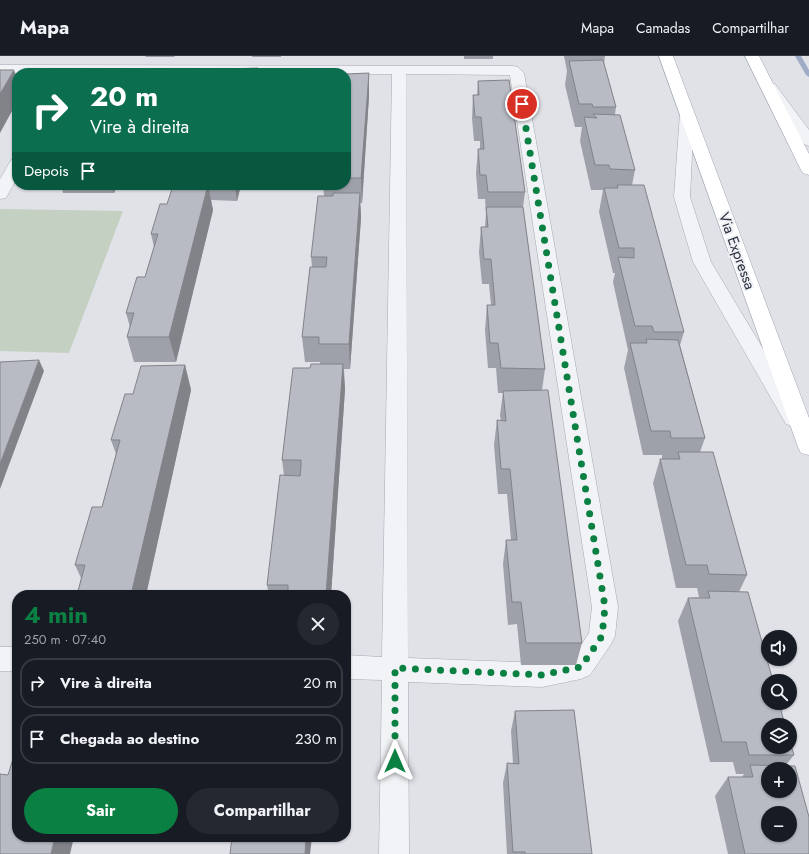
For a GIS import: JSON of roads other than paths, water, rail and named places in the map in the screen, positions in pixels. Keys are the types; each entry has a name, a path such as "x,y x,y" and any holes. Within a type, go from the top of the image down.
{"main road":[{"name":"Via Expressa","path":"666,56 808,444"},
{"path":"752,56 809,170"}],"street":[{"path":"69,68 75,56"},
{"path":"0,70 12,70"},
{"path":"351,70 513,70 517,73 605,607 602,636 581,667 542,675 351,667"},
{"path":"394,854 399,70"},
{"path":"765,81 809,141"},
{"path":"687,113 682,197 702,262 808,444"},
{"path":"0,194 12,172"},
{"path":"0,659 12,659"}],"waterway":[{"path":"798,56 809,75"}]}
